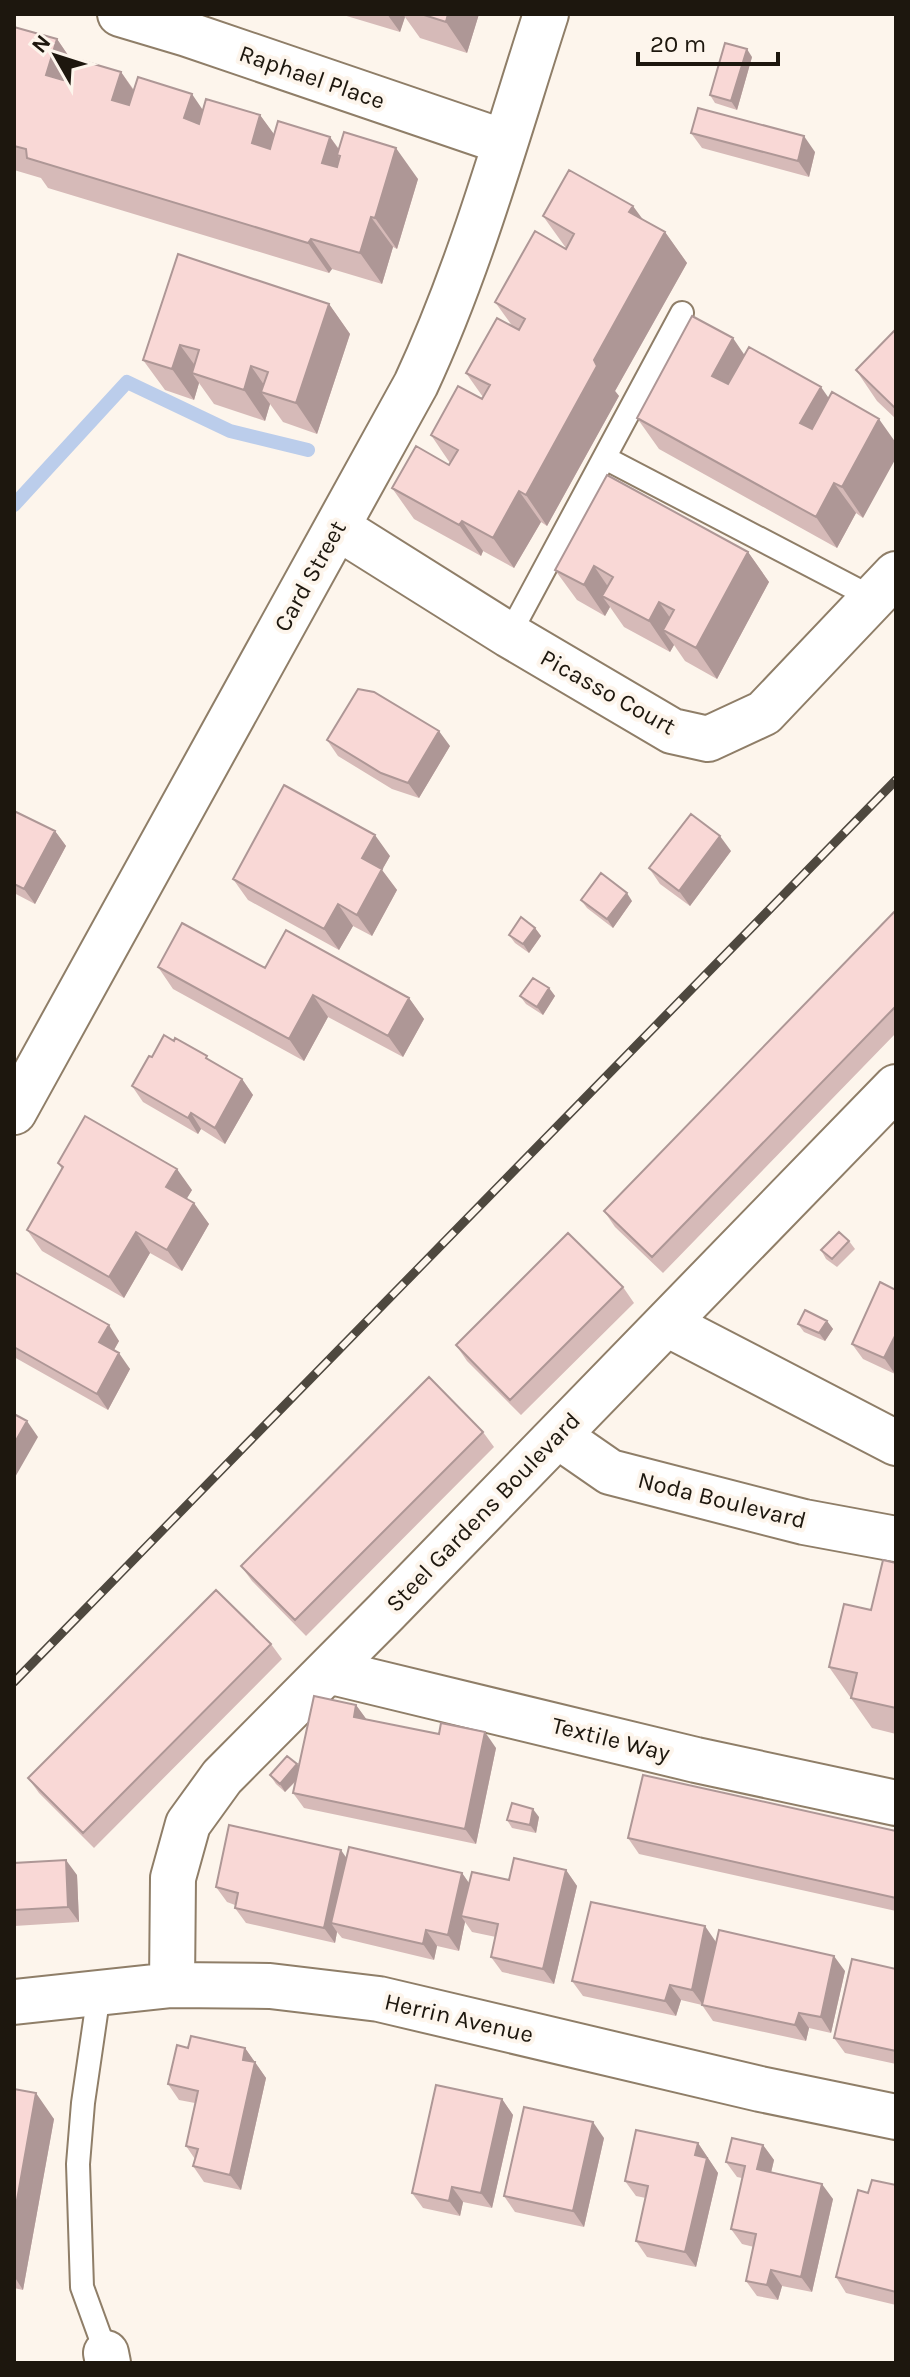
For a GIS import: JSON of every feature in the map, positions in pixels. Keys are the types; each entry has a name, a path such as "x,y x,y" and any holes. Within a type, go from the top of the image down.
{"street":[{"name":"Raphael Place","path":"120,14 504,142"},
{"name":"Card Street","path":"14,1112 416,384 442,329 546,14"},
{"name":"Picasso Court","path":"337,527 509,635 672,731 708,739 764,713 884,586"},
{"name":"Steel Gardens Boulevard","path":"172,1985 173,1878 188,1824 222,1777 896,1087"},
{"path":"667,1324 896,1443"},
{"name":"Noda Boulevard","path":"558,1436 610,1472 804,1522 896,1539"},
{"name":"Textile Way","path":"328,1671 696,1760 896,1803"},
{"name":"Herrin Avenue","path":"14,2002 172,1985 270,1986 379,1999 760,2089 896,2117"}],"lane":[{"path":"509,635 682,313"},
{"path":"605,458 884,586"},
{"path":"99,1993 83,2103 78,2164 82,2287 107,2358"}],"building":[{"path":"421,14 448,14 446,22"},
{"path":"14,27 57,39 46,75 63,80 70,57 121,72 112,100 129,105 138,77 192,94 184,118 199,124 206,99 260,115 252,143 270,149 278,121 330,137 322,163 337,167 344,132 396,148 375,218 371,217 360,253 311,239 308,243 27,158 26,149 14,146"},
{"path":"725,43 747,49 731,101 710,95"},
{"path":"698,108 804,136 798,161 691,133"},
{"path":"569,170 633,206 629,212 665,232 594,360 597,366 526,495 519,491 493,538 462,521 459,525 392,488 416,446 449,465 458,450 431,435 458,386 482,399 490,385 466,373 497,318 519,330 525,319 495,302 535,231 566,249 574,234 543,216"},
{"path":"178,254 329,304 296,403 261,392 268,372 251,366 244,390 192,373 199,350 180,345 172,369 143,360"},
{"path":"692,316 733,338 712,376 728,384 749,347 821,387 800,423 812,429 832,392 879,419 842,487 834,483 816,517 637,418"},
{"path":"896,329 896,409 856,370"},
{"path":"607,475 748,552 696,648 663,630 674,610 659,602 649,621 602,596 613,577 594,566 584,585 555,570"},
{"path":"358,689 374,692 439,731 408,783 381,773 327,740"},
{"path":"284,785 375,835 362,858 382,869 357,915 338,904 324,929 233,879"},
{"path":"14,811 55,831 24,889 14,884"},
{"path":"691,814 720,836 679,891 649,868"},
{"path":"601,873 627,893 607,919 581,900"},
{"path":"896,910 896,1006 652,1257 604,1211"},
{"path":"521,917 535,928 523,944 509,935"},
{"path":"182,923 265,968 286,930 409,998 388,1036 313,995 289,1039 158,967"},
{"path":"533,978 549,988 537,1007 520,996"},
{"path":"164,1035 207,1056 242,1079 215,1128 191,1113 188,1118 132,1086"},
{"path":"85,1116 177,1169 166,1187 194,1203 167,1250 136,1232 109,1277 27,1230 63,1167 58,1163"},
{"path":"839,1232 849,1241 832,1259 821,1250"},
{"path":"568,1233 623,1287 510,1400 456,1345"},
{"path":"14,1272 109,1325 99,1342 119,1353 97,1394 14,1347"},
{"path":"880,1282 896,1290 896,1336 884,1358 852,1344"},
{"path":"805,1310 827,1321 819,1333 798,1324"},
{"path":"429,1377 483,1432 295,1620 241,1566"},
{"path":"14,1414 27,1421 14,1444"},
{"path":"883,1560 896,1563 896,1708 851,1698 857,1673 829,1667 844,1604 871,1610"},
{"path":"216,1590 271,1644 83,1833 28,1778"},
{"path":"314,1696 356,1705 354,1717 439,1734 441,1723 485,1732 465,1829 293,1793"},
{"path":"287,1756 297,1764 280,1784 270,1775"},
{"path":"643,1775 896,1831 896,1898 628,1838"},
{"path":"512,1803 533,1809 530,1825 507,1820"},
{"path":"229,1825 341,1850 324,1928 235,1908 238,1893 216,1887"},
{"path":"349,1847 462,1873 448,1935 426,1930 423,1944 331,1923"},
{"path":"514,1858 566,1870 543,1969 491,1957 498,1924 461,1916 472,1872 509,1880"},
{"path":"66,1860 68,1907 14,1910 14,1863"},
{"path":"591,1902 705,1926 692,1990 670,1985 665,2001 572,1981"},
{"path":"719,1930 834,1956 821,2017 799,2013 795,2025 702,2005"},
{"path":"852,1959 896,1969 896,2051 834,2038"},
{"path":"191,2036 245,2048 243,2060 255,2062 230,2175 193,2166 198,2149 186,2146 198,2091 168,2084 177,2045 188,2048"},
{"path":"436,2085 502,2099 481,2193 452,2187 449,2201 412,2193"},
{"path":"14,2089 36,2093 14,2217"},
{"path":"524,2107 593,2122 573,2211 504,2196"},
{"path":"636,2130 698,2143 695,2155 707,2158 685,2252 636,2241 648,2186 625,2181"},
{"path":"732,2138 763,2145 757,2169 822,2184 801,2277 771,2270 767,2285 746,2281 756,2234 731,2229 745,2166 726,2162"},
{"path":"872,2180 896,2185 896,2292 836,2277 858,2190 868,2193"}],"waterway":[{"path":"14,505 127,382 230,431 308,450"}],"railway":[{"path":"14,1682 896,780"}]}
